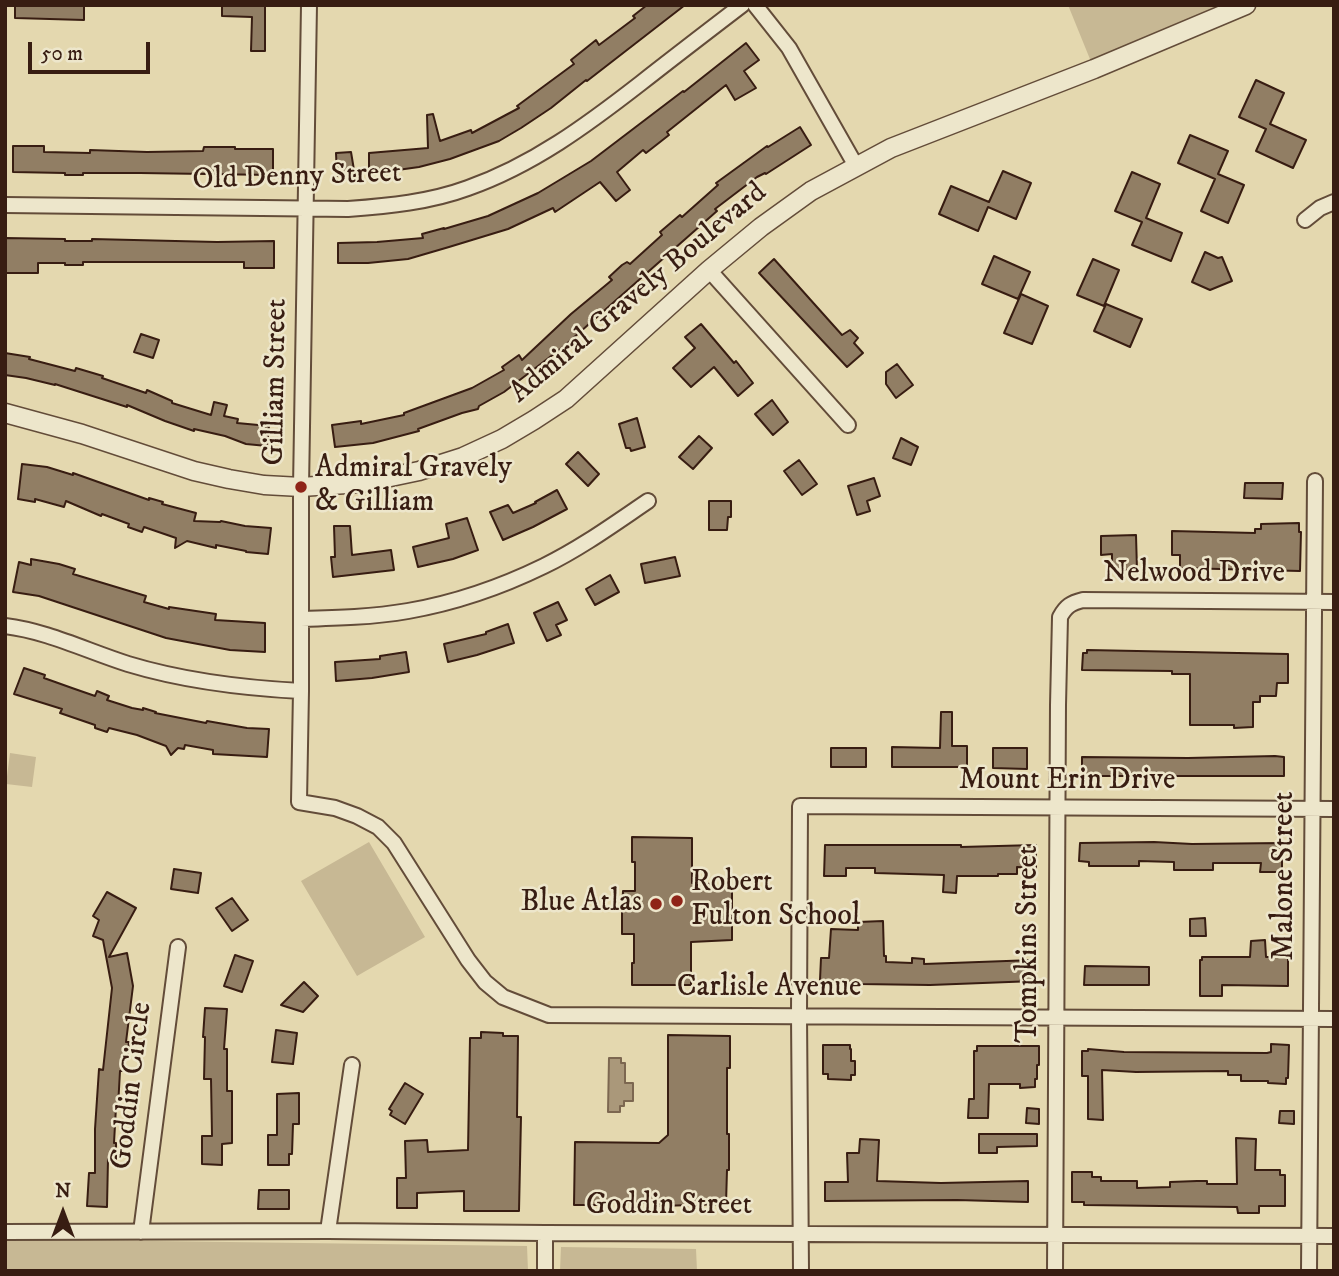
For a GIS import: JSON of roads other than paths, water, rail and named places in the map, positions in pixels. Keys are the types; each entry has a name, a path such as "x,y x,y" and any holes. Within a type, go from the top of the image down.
{"street":[{"name":"Gilliam Street","path":"299,802 309,5"},
{"name":"Old Denny Street","path":"5,205 348,209 433,198 501,175 568,138 742,5"},
{"path":"755,5 789,48 856,166"},
{"name":"Admiral Gravely Boulevard","path":"5,413 92,437 194,471 264,485 302,487 362,483 419,471 463,457 502,439 566,399 709,271 783,210 811,191 891,148 1094,69 1247,5"},
{"path":"1305,220 1320,208 1334,202"},
{"path":"709,271 848,425"},
{"name":"Admiral Gravely Boulevard","path":"5,424 44,424"},
{"name":"Malone Street","path":"1309,1271 1315,481"},
{"path":"302,620 408,611 504,584 545,566 592,539 648,501"},
{"name":"Nelwood Drive","path":"1060,617 1066,607 1083,600 1334,602"},
{"name":"Tompkins Street","path":"1055,1271 1060,617"},
{"path":"5,626 28,630 128,664 171,675 216,684 301,691"},
{"name":"Carlisle Avenue","path":"299,802 335,808 378,827 394,843 468,960 485,982 503,997 549,1015 1334,1019"},
{"name":"Mount Erin Drive","path":"799,1015 800,806 1334,809"},
{"name":"Goddin Circle","path":"141,1232 178,947"},
{"path":"799,1015 801,1271"},
{"path":"328,1231 352,1065"},
{"name":"Goddin Street","path":"5,1232 1334,1236"},
{"path":"545,1233 545,1271"}],"place":[{"name":"Admiral Gravely & Gilliam","path":"301,487"},
{"name":"Robert Fulton School","path":"677,901"},
{"name":"Blue Atlas","path":"656,904"}]}
